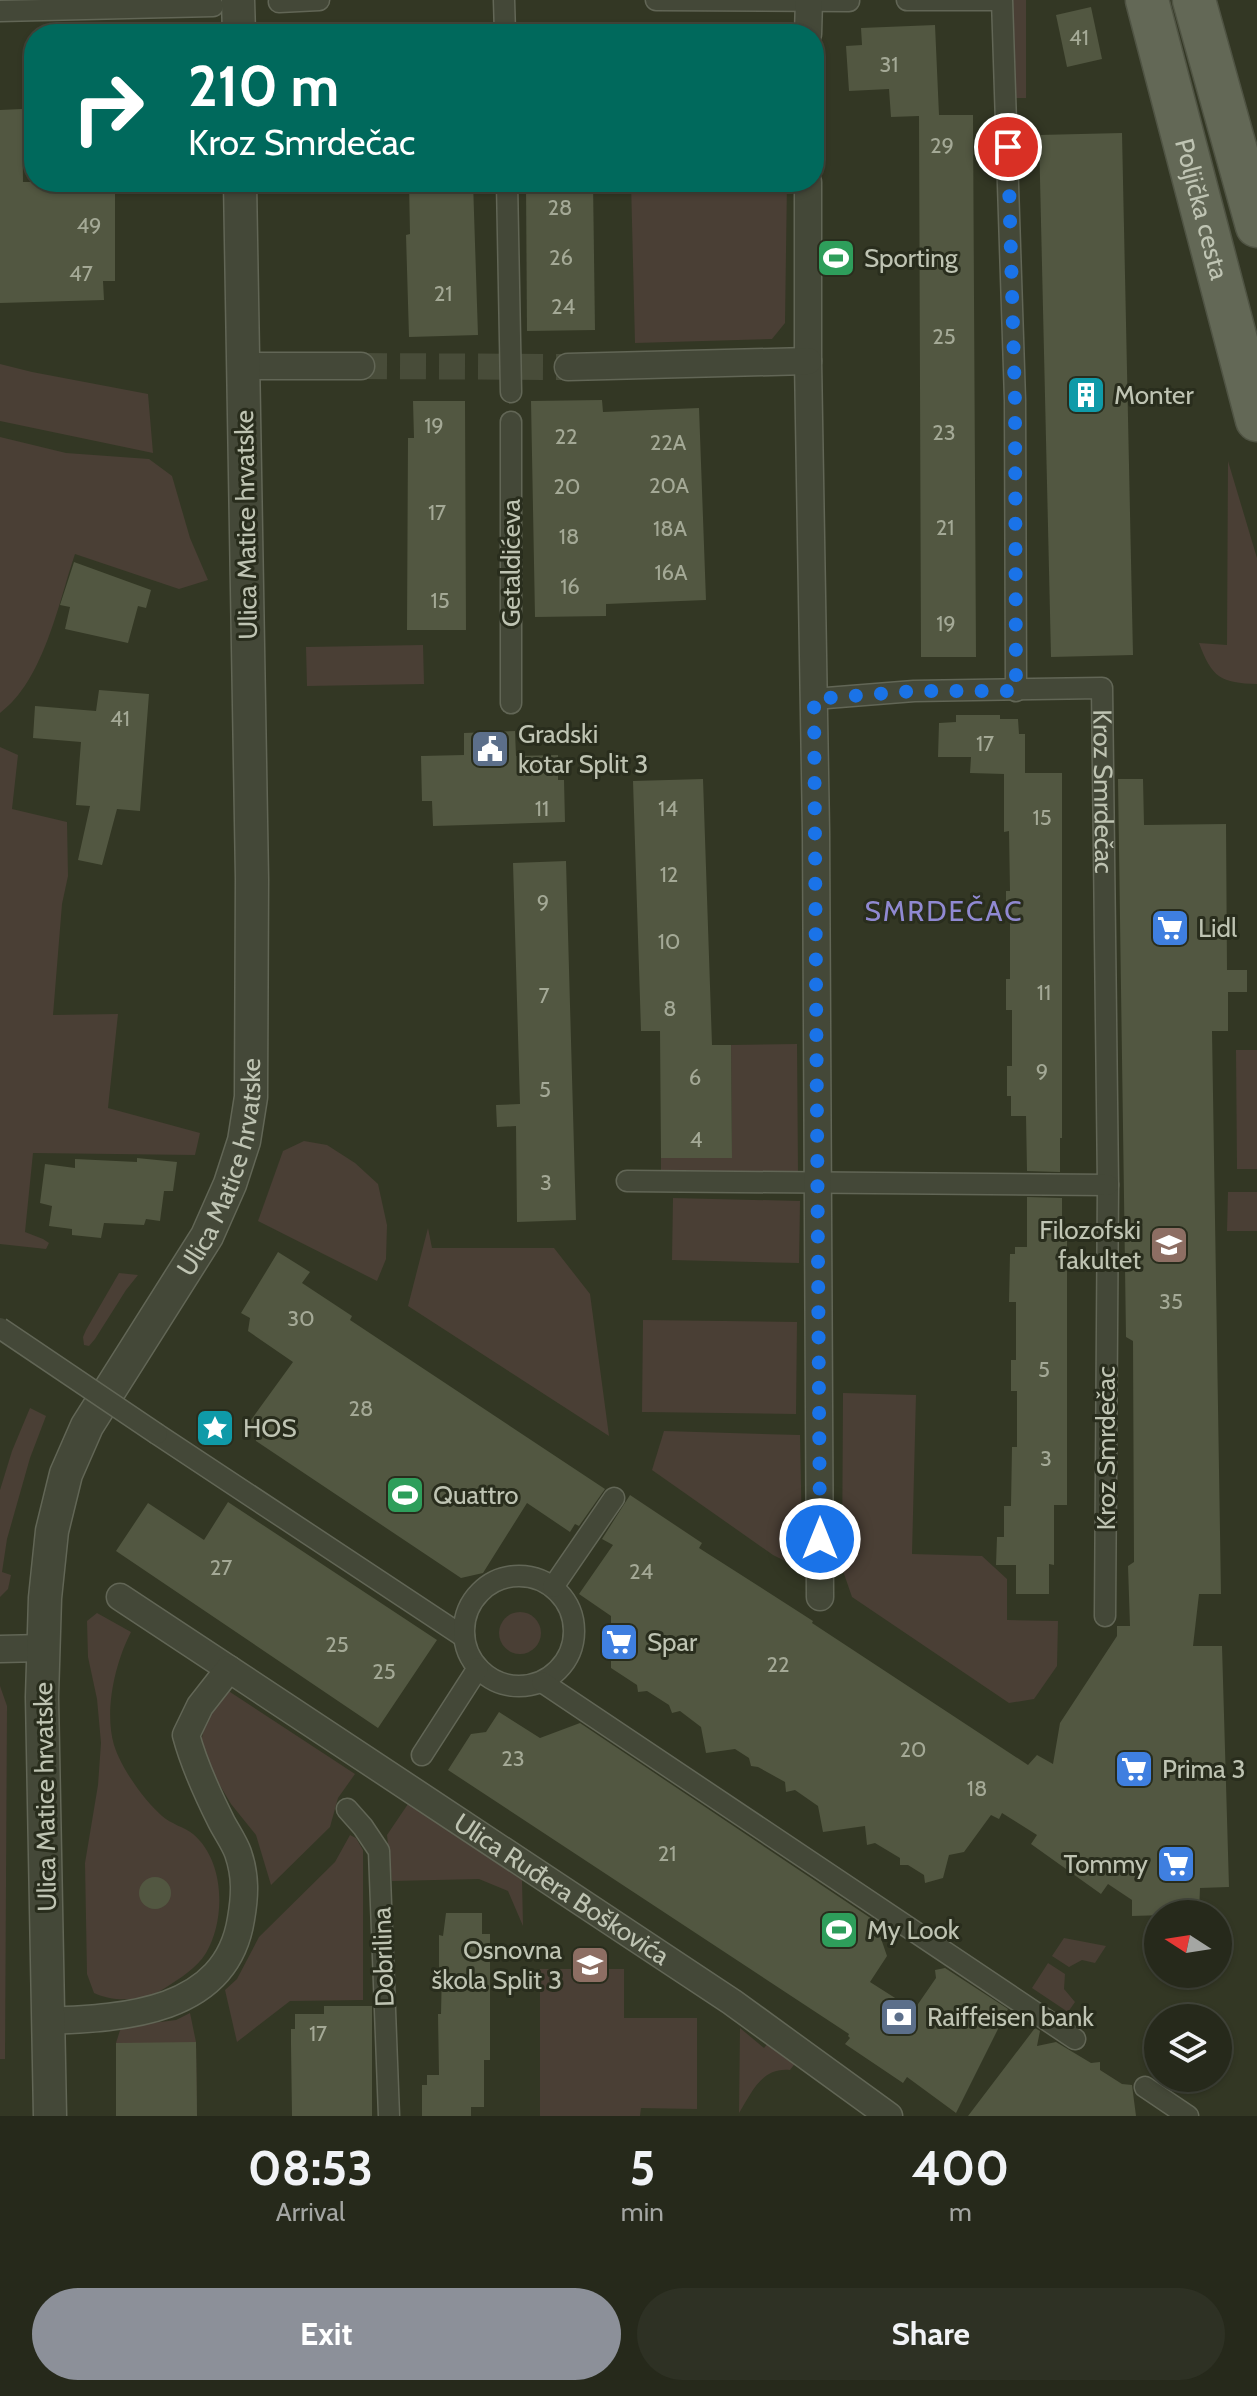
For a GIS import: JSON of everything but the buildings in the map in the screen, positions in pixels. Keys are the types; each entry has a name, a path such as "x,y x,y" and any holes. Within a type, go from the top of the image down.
{"main road":[{"name":"Poljička cesta","path":"1147,0 1257,420"},
{"name":"Poljička cesta","path":"1194,0 1257,226"}],"street":[{"path":"279,2 319,0"},
{"path":"504,0 505,24"},
{"path":"656,0 849,1"},
{"path":"907,0 1002,0 1015,400 1016,691"},
{"path":"808,24 809,1"},
{"path":"0,11 226,3 235,24"},
{"name":"Ulica Matice hrvatske","path":"50,2116 43,1648 49,1555 66,1474 87,1426 207,1236 230,1184 244,1141 251,1097 252,892 240,192"},
{"path":"507,192 511,392"},
{"path":"808,192 819,1184 820,1597"},
{"path":"568,367 808,361"},
{"path":"243,366 361,366"},
{"name":"Getaldićeva","path":"511,422 511,703"},
{"name":"Kroz Smrdečac","path":"814,699 914,691 1102,688 1108,1185 1105,1616"},
{"path":"627,1181 1108,1185"},
{"path":"0,1328 464,1637"},
{"path":"553,1587 614,1498"},
{"path":"523,1575 553,1587 568,1605 574,1622 574,1640 568,1657 557,1672 542,1682 515,1687 501,1684 478,1668 468,1653 464,1637 466,1617 474,1599 487,1586 504,1578 523,1575"},
{"name":"Ulica Ruđera Boškovića","path":"120,1597 732,2002 889,2116"},
{"path":"0,1649 43,1648"},
{"path":"422,1755 478,1668"},
{"path":"48,2021 143,2012 174,2003 204,1985 225,1964 238,1934 246,1888 238,1852 192,1757 186,1735 200,1706 229,1669"},
{"path":"542,1682 1075,2039"},
{"name":"Dobrilina","path":"347,1809 379,1851 389,2116"},
{"path":"1152,2092 1188,2116"}],"shaded area":[{"path":"1013,0 1026,0 1026,98 1013,98"},
{"path":"631,192 787,192 785,323 772,339 635,343"},
{"path":"0,364 148,394 153,453 0,421"},
{"path":"0,437 66,453 149,459 172,476 190,538 208,580 179,589 75,554 39,661 15,699 0,713"},
{"path":"1228,461 1257,558 1257,684 1235,682 1219,676 1208,664 1199,643 1227,645"},
{"path":"423,645 424,684 307,686 306,647"},
{"path":"0,747 18,755 12,809 67,822 68,876 62,904 53,1015 118,1014 108,1108 200,1133 195,1155 33,1153 25,1232 49,1243 46,1249 0,1244"},
{"path":"797,1044 798,1173 661,1170 661,1158 732,1158 731,1045"},
{"path":"1236,1050 1257,1050 1257,1169 1237,1169"},
{"path":"304,1141 327,1145 355,1163 378,1184 387,1225 386,1259 377,1281 258,1221 283,1151"},
{"path":"1228,1192 1257,1192 1257,1231 1227,1231"},
{"path":"673,1198 800,1201 799,1263 672,1260"},
{"path":"428,1228 432,1248 554,1248 590,1294 609,1436 408,1306"},
{"path":"119,1273 138,1275 95,1339 89,1346 84,1345 86,1330"},
{"path":"643,1320 797,1322 796,1414 642,1412"},
{"path":"843,1393 916,1395 912,1554 982,1556 1007,1579 1007,1620 1058,1621 1057,1666 1034,1699 1009,1703 852,1597 842,1568"},
{"path":"30,1408 46,1416 30,1458 7,1539 2,1572 11,1575 8,1589 0,1597 0,1490"},
{"path":"664,1431 800,1435 802,1537 798,1554 787,1562 773,1555 652,1470"},
{"path":"520,1612 535,1618 541,1633 535,1648 520,1654 505,1648 499,1633 505,1618"},
{"path":"97,1613 131,1632 116,1672 111,1702 111,1732 117,1754 134,1783 155,1809 204,1845 219,1891 217,1924 202,1958 165,1988 148,1996 130,1999 94,1993 87,1974 85,1863 98,1785 101,1743 97,1699 88,1657 87,1621"},
{"path":"0,1686 7,1706 5,2059 0,2059"},
{"path":"227,1690 355,1774 338,1798 330,1827 271,1885 256,1835 231,1804 212,1772 201,1742 206,1719"},
{"path":"410,1801 522,1879 523,1926 508,1891 479,1879 392,1881 387,1835"},
{"path":"350,1835 356,1838 363,1850 363,2000 290,2001 237,2042 225,1990 237,1979 259,1937 335,1862"},
{"path":"1064,1938 1106,1946 1095,1963 1082,1960 1069,1967 1052,1956"},
{"path":"1048,1963 1065,1974 1064,1989 1075,2002 1068,2012 1032,1988"},
{"path":"540,1969 624,1969 624,2018 697,2018 697,2109 641,2108 640,2116 540,2116"},
{"path":"190,2013 196,2042 197,2116 116,2116 116,2043 121,2027 176,2020"},
{"path":"740,2028 764,2048 769,2042 799,2058 790,2070 772,2072 759,2082 739,2113"}],"tunnel":[{"path":"361,366 568,367"}],"place":[{"name":"Sporting","path":"836,258"},
{"name":"Monter","path":"1086,395"},
{"name":"Gradski kotar Split 3","path":"490,749"},
{"name":"Lidl","path":"1170,928"},
{"name":"Filozofski fakultet","path":"1169,1245"},
{"name":"HOS","path":"215,1428"},
{"name":"Quattro","path":"405,1495"},
{"name":"Spar","path":"619,1642"},
{"name":"Prima 3","path":"1134,1769"},
{"name":"Tommy","path":"1176,1864"},
{"name":"My Look","path":"839,1930"},
{"name":"Osnovna škola Split 3","path":"590,1965"},
{"name":"Raiffeisen bank","path":"899,2017"}],"district":[{"name":"SMRDEČAC","path":"944,911"}],"route":[{"path":"820,1539 814,699 914,691 1016,691 1015,400 1008,147"}]}
